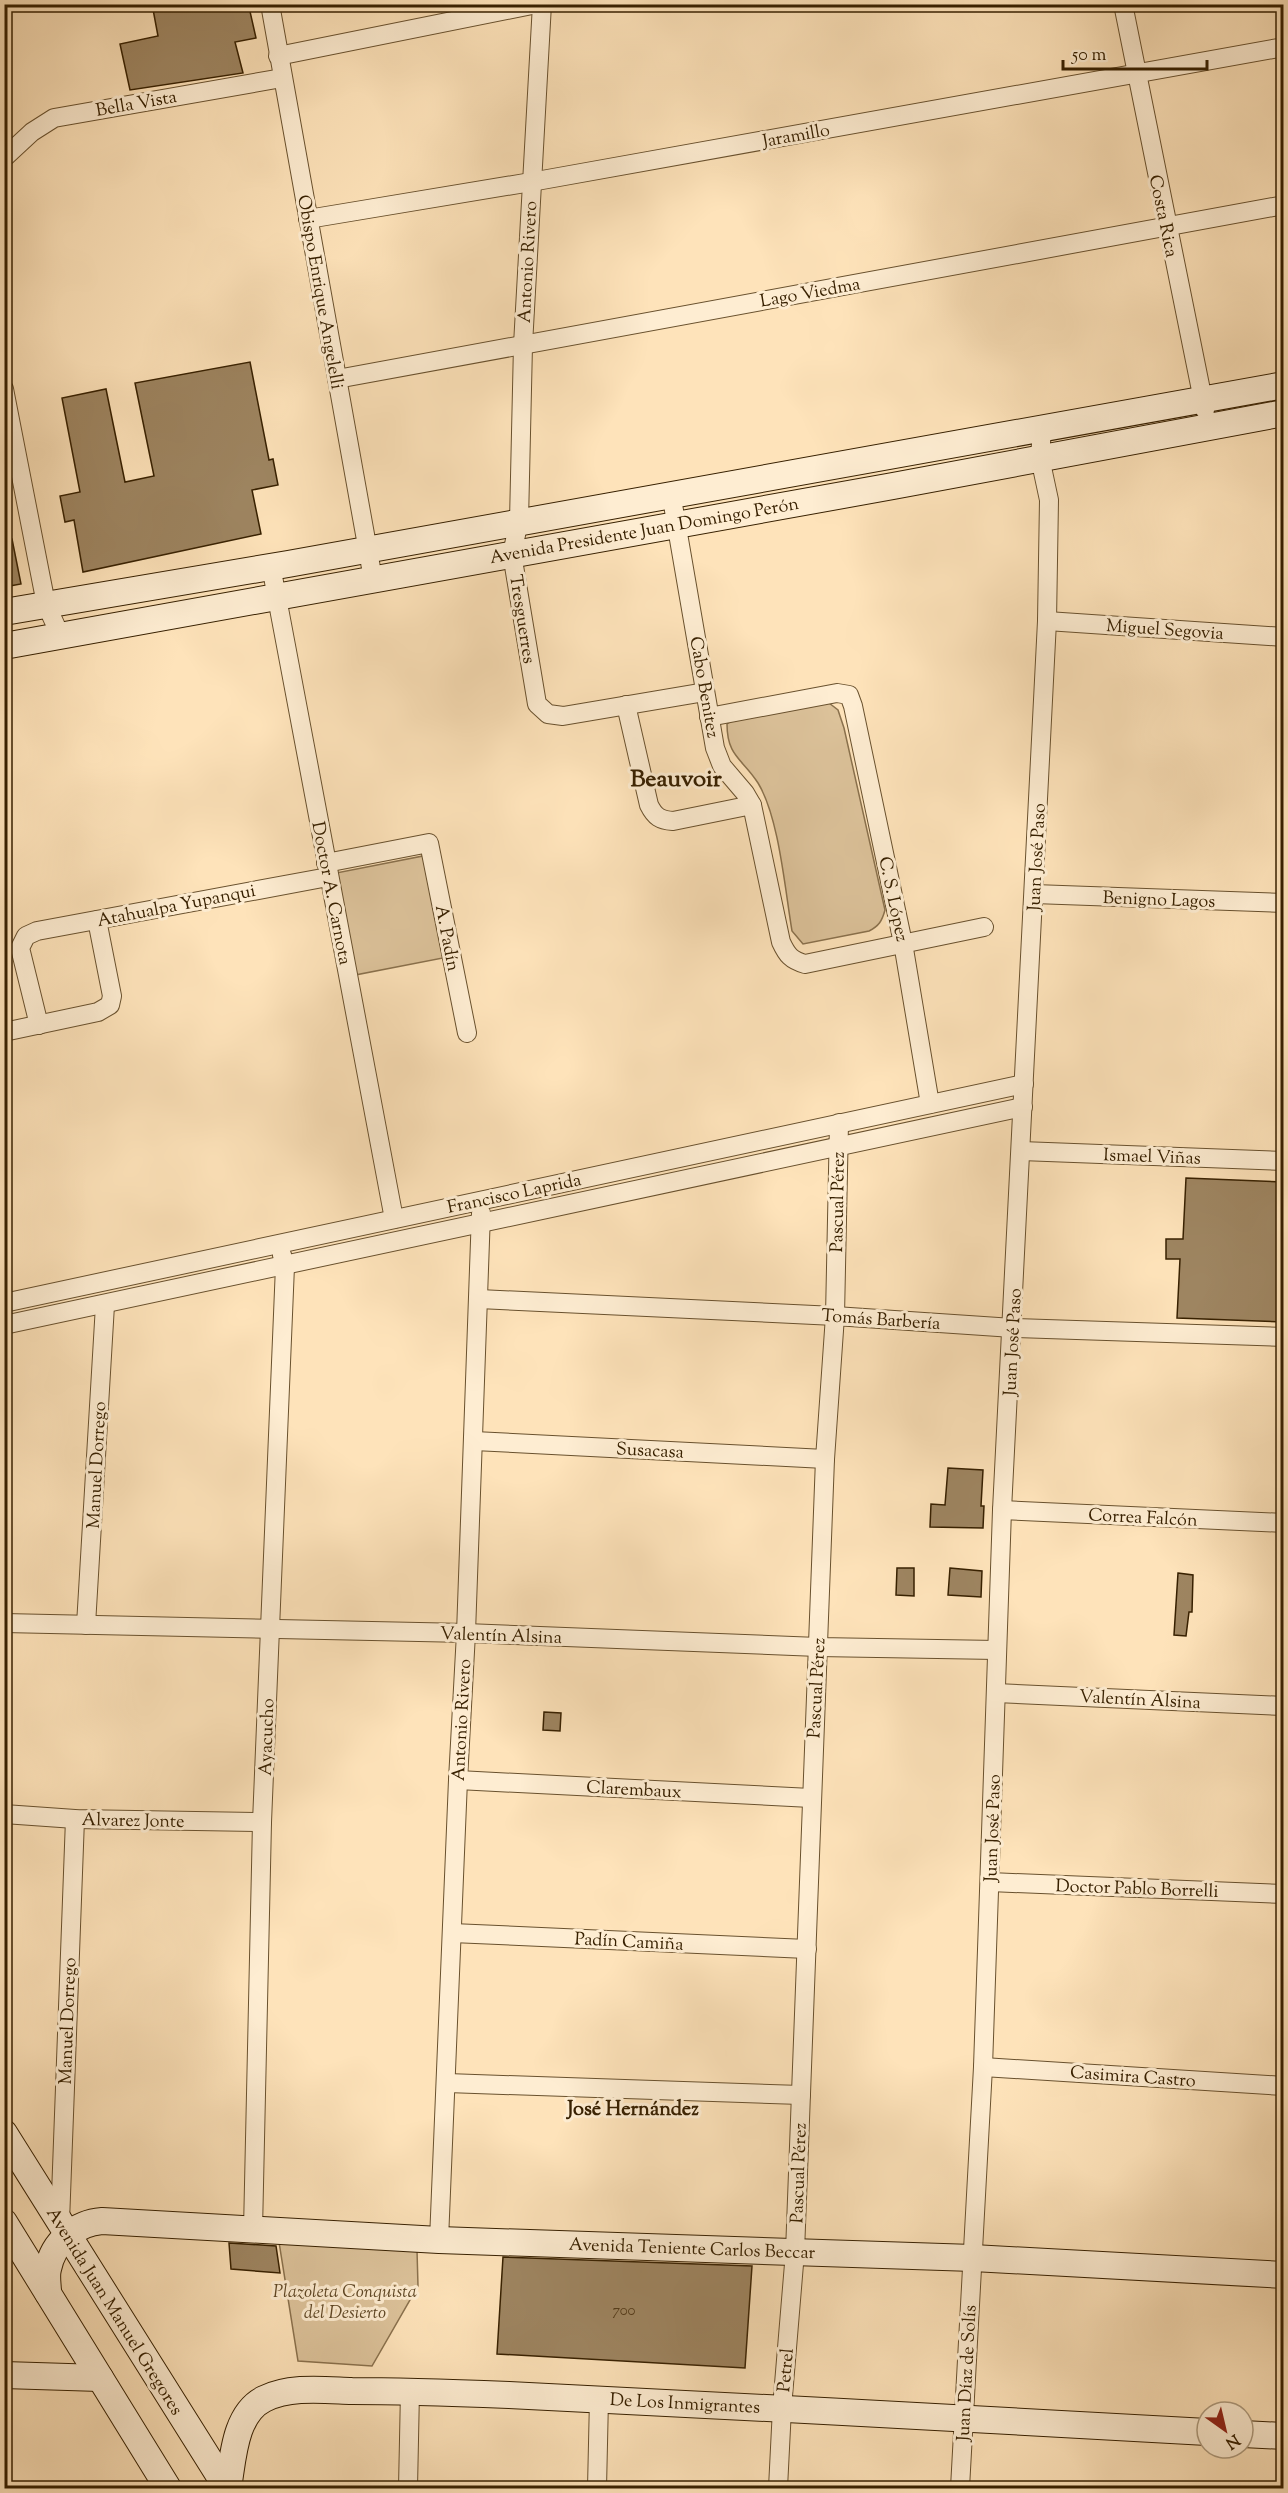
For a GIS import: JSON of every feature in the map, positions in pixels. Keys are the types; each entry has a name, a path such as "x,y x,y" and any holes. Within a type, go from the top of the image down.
{"main road":[{"name":"Avenida Presidente Juan Domingo Perón","path":"4,612 367,550 671,493 1284,385"},
{"name":"Avenida Presidente Juan Domingo Perón","path":"4,646 1284,413"},
{"name":"Avenida Teniente Carlos Beccar","path":"4,2133 62,2221 102,2221 440,2240 973,2258 1284,2275"},
{"path":"48,2293 47,2270 56,2250 62,2221"},
{"name":"Avenida Juan Manuel Gregores","path":"62,2221 227,2488"},
{"path":"4,2222 168,2488"},
{"path":"4,2375 100,2378"},
{"name":"De Los Inmigrantes","path":"227,2488 236,2443 244,2419 261,2401 280,2392 302,2390 410,2391 599,2399 1195,2431"},
{"path":"1255,2435 1284,2436"}],"street":[{"name":"Obispo Enrique Angelelli","path":"270,4 373,579"},
{"path":"278,56 537,4"},
{"name":"Antonio Rivero","path":"519,521 523,345 542,4"},
{"name":"Costa Rica","path":"1123,4 1135,74 1209,426"},
{"name":"Jaramillo","path":"308,219 531,182 1284,47"},
{"name":"Bella Vista","path":"4,158 32,132 54,118 282,78"},
{"name":"Lago Viedma","path":"337,379 1284,205"},
{"path":"4,389 46,604 60,635"},
{"name":"Juan José Paso","path":"973,2258 983,2067 1002,1510 1047,621 1049,500 1040,458 1042,428"},
{"name":"Cabo Benitez","path":"671,493 715,748 722,766 752,805 782,942 787,955 794,961 805,964 903,943"},
{"name":"Tresguerres","path":"519,521 512,554 537,704 548,714 563,716 627,705"},
{"name":"Doctor A. Carnota","path":"271,566 394,1219"},
{"name":"Miguel Segovia","path":"1047,621 1284,637"},
{"path":"705,692 627,705 649,805 654,816 673,821 752,805"},
{"name":"C. S. López","path":"709,717 837,693 849,695 903,943 930,1104"},
{"name":"Atahualpa Yupanqui","path":"39,1025 20,948 26,936 37,931 327,870 429,843"},
{"name":"A. Padín","path":"429,843 467,1033"},
{"name":"Benigno Lagos","path":"1034,894 1284,903"},
{"path":"4,1032 98,1012 110,1005 112,996 97,920"},
{"path":"903,943 984,927"},
{"name":"Francisco Laprida","path":"4,1303 1024,1084"},
{"name":"Francisco Laprida","path":"4,1325 1023,1107"},
{"name":"Pascual Pérez","path":"795,2252 825,1459 835,1316 839,1124"},
{"name":"Ismael Viñas","path":"1021,1151 1284,1161"},
{"name":"Antonio Rivero","path":"440,2240 480,1299 481,1200"},
{"name":"Ayacucho","path":"253,2230 262,1822 285,1266 280,1244"},
{"name":"Tomás Barbería","path":"480,1299 835,1316 1013,1328 1284,1337"},
{"name":"Manuel Dorrego","path":"86,1625 105,1305"},
{"name":"Susacasa","path":"474,1441 825,1459"},
{"name":"Correa Falcón","path":"1002,1510 1284,1523"},
{"name":"Valentín Alsina","path":"4,1623 466,1633 818,1647 997,1650"},
{"name":"Valentín Alsina","path":"996,1693 1284,1706"},
{"name":"Clarembaux","path":"458,1780 811,1798"},
{"name":"Alvarez Jonte","path":"4,1814 75,1819 262,1822"},
{"name":"Manuel Dorrego","path":"62,2221 75,1819"},
{"name":"Doctor Pablo Borrelli","path":"990,1882 1284,1894"},
{"name":"Padín Camiña","path":"452,1933 807,1949"},
{"name":"Casimira Castro","path":"983,2067 1284,2086"},
{"path":"447,2083 801,2095"},
{"name":"Petrel","path":"778,2488 795,2252"},
{"name":"Juan Díaz de Solís","path":"960,2488 973,2258"},
{"path":"408,2488 410,2391"},
{"path":"597,2488 599,2399"}],"green space":[{"path":"829,703 838,710 844,728 885,910 880,923 869,931 803,944 792,931 776,834 765,797 758,783 733,751 727,724 733,720"},
{"path":"423,856 443,958 355,975 336,873"},
{"name":"Plazoleta Conquista del Desierto","path":"279,2242 417,2250 418,2286 372,2366 298,2361"}],"building":[{"path":"152,4 227,4 228,11 249,7 256,38 235,42 243,73 130,90 120,44 158,36"},
{"path":"250,362 269,460 273,459 278,485 252,490 261,534 83,572 74,520 65,522 60,496 80,492 62,398 106,389 125,482 154,476 135,383"},
{"path":"12,539 21,584 4,587 4,540"},
{"path":"1186,1178 1284,1182 1284,1322 1177,1318 1180,1259 1166,1259 1166,1239 1183,1239"},
{"path":"948,1468 983,1470 981,1506 984,1506 983,1528 930,1527 931,1504 945,1505"},
{"path":"897,1568 914,1568 914,1596 896,1595"},
{"path":"950,1568 982,1571 981,1597 948,1595"},
{"path":"1178,1573 1193,1575 1192,1612 1189,1612 1186,1636 1174,1635"},
{"path":"544,1712 561,1713 560,1731 543,1730"},
{"path":"229,2243 276,2246 280,2273 231,2269"},
{"path":"503,2257 752,2266 745,2368 497,2354"}],"district":[{"name":"Beauvoir","path":"676,778"},
{"name":"José Hernández","path":"633,2108"}]}
